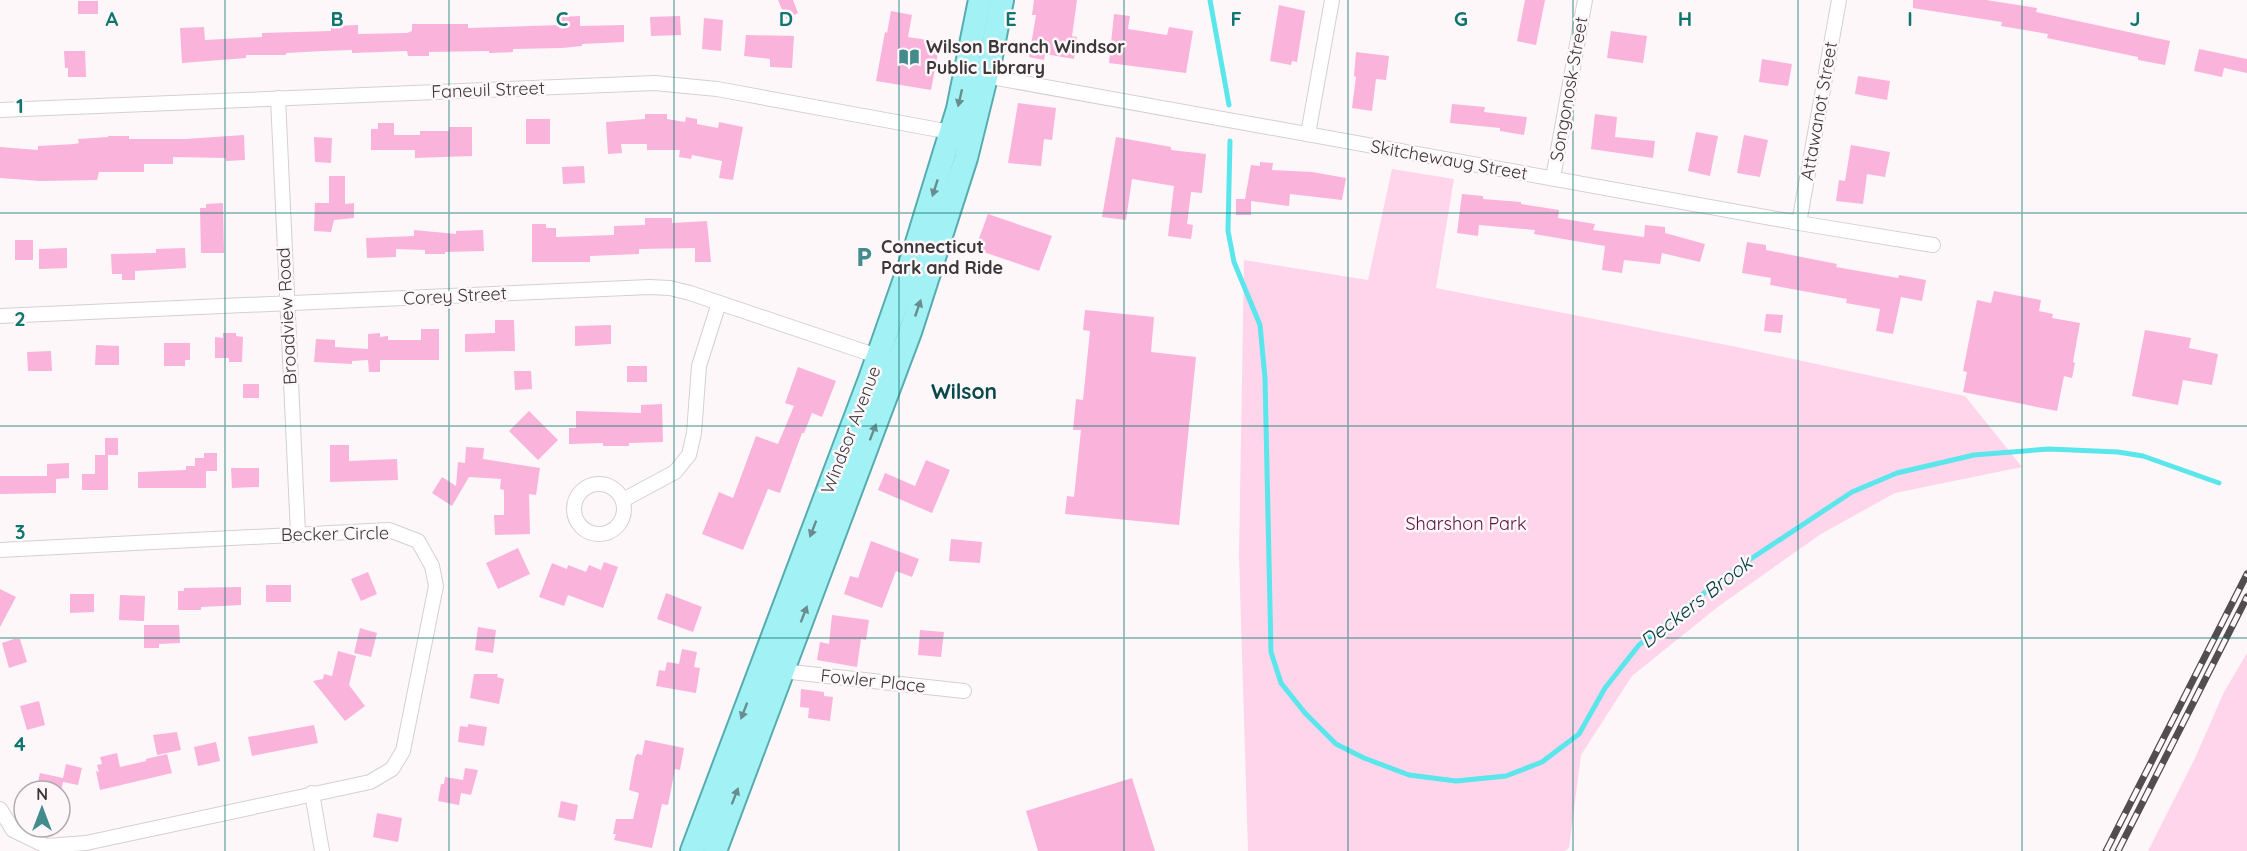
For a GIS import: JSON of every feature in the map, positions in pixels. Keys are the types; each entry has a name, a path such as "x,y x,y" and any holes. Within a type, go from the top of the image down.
{"main road":[{"name":"Windsor Avenue","path":"976,75 980,0"},
{"name":"Windsor Avenue","path":"692,851 782,670 889,360 915,250 962,134 976,75 1002,0"},
{"name":"Windsor Avenue","path":"715,851 740,752 889,360"}],"street":[{"path":"1308,134 1332,0"},
{"name":"Songonosk Street","path":"1553,178 1585,0"},
{"name":"Attawanot Street","path":"1798,223 1839,0"},
{"name":"Skitchewaug Street","path":"976,75 1798,223 1933,245"},
{"name":"Faneuil Street","path":"0,110 665,84 717,89 962,134"},
{"name":"Broadview Road","path":"278,98 298,534"},
{"name":"Corey Street","path":"0,316 649,287 670,288 889,360"},
{"path":"623,500 675,472 689,455 694,433 699,366 719,303"},
{"name":"Becker Circle","path":"0,550 389,530 418,541 432,566 436,586 403,751 392,769 370,782 86,843 46,846 13,830 0,809"},
{"name":"Fowler Place","path":"782,670 964,691"},
{"path":"312,793 322,851"}],"green space":[{"name":"Sharshon Park","path":"1392,169 1454,179 1436,288 1732,346 1965,396 2022,467 1895,493 1821,534 1719,606 1632,676 1581,755 1569,848 1565,851 1248,851 1239,555 1244,260 1368,280"},
{"path":"2247,653 2247,851 2148,851 2195,758 2224,692"}],"building":[{"path":"778,0 793,0 798,13 786,19"},
{"path":"1034,0 1077,0 1072,36 1077,37 1074,59 1045,54 1044,60 1029,57 1036,15 1032,15"},
{"path":"1525,0 1545,0 1536,45 1517,41"},
{"path":"1913,0 1986,0 2037,8 2036,12 2170,41 2165,65 2047,38 2048,34 2001,26 2002,22 1913,8"},
{"path":"78,1 98,1 98,14 78,14"},
{"path":"1279,5 1305,11 1297,62 1292,61 1291,65 1270,61"},
{"name":"Wilson Branch Windsor Public Library","path":"891,11 912,15 908,37 940,42 931,90 876,81"},
{"path":"1114,14 1130,16 1128,29 1167,35 1169,27 1193,31 1186,73 1109,63"},
{"path":"580,16 580,26 624,25 624,42 582,44 582,46 562,48 513,49 513,52 429,52 429,56 408,56 407,51 352,53 352,50 323,51 286,53 286,55 246,55 246,58 182,63 180,28 204,27 205,40 262,37 262,33 331,31 331,26 358,25 358,34 407,33 412,31 412,24 468,24 468,28 561,25 560,17"},
{"path":"680,16 681,35 651,36 650,17"},
{"path":"704,18 723,20 721,51 702,49"},
{"path":"1611,31 1647,36 1643,63 1607,58"},
{"path":"746,35 794,36 792,68 770,67 770,59 744,56"},
{"path":"2199,49 2247,59 2247,73 2224,68 2222,77 2194,71"},
{"path":"64,51 85,51 86,77 68,77"},
{"path":"1356,52 1389,56 1386,80 1376,79 1372,111 1352,108"},
{"path":"1762,59 1792,64 1788,86 1759,82"},
{"path":"1858,76 1890,81 1887,100 1855,94"},
{"path":"1018,103 1056,108 1052,140 1044,139 1041,166 1008,163"},
{"path":"1452,104 1485,107 1484,112 1527,117 1524,135 1500,131 1500,128 1450,123"},
{"path":"645,114 667,114 667,119 685,122 686,117 697,119 697,124 718,128 719,122 743,127 733,180 719,178 722,161 692,155 691,159 679,157 680,150 647,150 647,144 621,144 622,153 608,154 606,122 645,119"},
{"path":"1595,114 1617,117 1615,137 1655,141 1653,158 1591,149"},
{"path":"526,119 550,119 550,144 526,144"},
{"path":"378,123 394,123 394,135 420,135 420,131 449,131 449,127 472,127 472,156 415,158 415,150 371,150 371,129 378,129"},
{"path":"1696,132 1718,136 1710,176 1688,171"},
{"path":"244,135 245,160 173,157 173,164 144,164 144,172 99,172 97,180 40,181 0,178 0,147 38,150 38,146 75,144 79,143 78,139 108,136 129,136 129,139 185,139"},
{"path":"1744,135 1768,140 1760,177 1737,173"},
{"path":"314,137 332,138 331,163 315,162"},
{"path":"1116,137 1171,147 1171,150 1206,154 1202,193 1191,192 1187,224 1193,225 1191,239 1168,236 1174,186 1132,179 1126,220 1102,217"},
{"path":"1851,145 1890,152 1885,177 1867,174 1863,204 1836,201 1839,180 1845,181"},
{"path":"1260,162 1273,163 1272,170 1312,172 1346,178 1342,200 1290,194 1289,206 1251,201 1251,215 1236,215 1236,199 1245,199 1251,165 1260,166"},
{"path":"584,166 585,183 563,184 562,167"},
{"path":"329,176 345,176 345,204 354,203 354,218 334,220 331,232 314,231 315,203 329,203"},
{"path":"1462,194 1559,210 1558,218 1595,224 1593,230 1644,237 1645,225 1665,227 1665,233 1705,244 1700,262 1662,253 1660,264 1624,260 1622,273 1602,270 1605,246 1534,234 1535,230 1479,225 1478,236 1457,233"},
{"path":"223,203 224,253 201,253 200,208 206,208 206,204"},
{"path":"988,214 1052,236 1039,271 975,249"},
{"path":"645,218 672,218 672,223 707,221 711,262 695,262 695,248 639,249 639,254 590,256 590,262 532,262 532,224 546,224 546,228 556,228 556,237 614,235 614,226 645,225"},
{"path":"414,230 456,234 456,231 483,230 484,251 425,254 425,250 396,249 396,257 367,258 366,238 414,236"},
{"path":"15,240 33,240 33,260 15,260"},
{"path":"1747,242 1766,245 1766,250 1837,264 1836,267 1898,278 1899,275 1926,280 1922,301 1901,297 1893,334 1876,331 1880,309 1846,303 1847,299 1770,285 1771,278 1742,273"},
{"path":"67,248 67,268 39,269 39,249"},
{"path":"185,248 186,268 135,271 135,280 122,280 122,274 112,274 111,254 156,253 156,249"},
{"path":"1994,291 2041,300 2039,311 2053,314 2052,318 2080,323 2072,378 2064,376 2057,411 1963,392 1967,372 1963,371 1977,300 1991,303"},
{"path":"1085,310 1154,317 1151,352 1196,357 1179,525 1065,514 1067,496 1074,497 1081,430 1073,430 1076,399 1083,400 1090,331 1083,330"},
{"path":"1766,314 1783,315 1781,333 1764,331"},
{"path":"495,320 514,320 515,351 465,352 465,334 495,333"},
{"path":"611,325 611,344 575,346 575,326"},
{"path":"421,329 439,329 439,360 380,360 380,372 369,372 368,360 352,361 352,364 314,362 316,339 335,340 335,347 368,349 368,334 380,333 380,337 388,336 388,340 421,340"},
{"path":"2145,330 2191,338 2189,348 2218,354 2212,385 2183,380 2178,405 2132,396"},
{"path":"223,333 236,333 236,336 243,337 242,362 229,362 229,358 215,358 215,337 223,338"},
{"path":"164,343 190,343 190,360 185,360 185,366 164,366"},
{"path":"96,345 119,346 119,365 95,365"},
{"path":"51,351 52,371 28,371 27,352"},
{"path":"627,366 647,366 647,382 627,382"},
{"path":"798,367 836,381 822,417 812,413 802,433 780,493 768,489 743,550 702,534 719,492 733,498 756,436 778,444 794,406 785,403"},
{"path":"514,371 531,371 532,389 515,390"},
{"path":"243,384 259,384 259,398 243,398"},
{"path":"662,404 663,442 629,443 629,446 603,446 603,443 569,444 569,428 576,428 576,411 641,413 641,405"},
{"path":"529,411 558,440 538,460 509,431"},
{"path":"105,438 118,438 118,455 108,455 108,490 82,490 82,474 95,474 95,455 105,455"},
{"path":"330,445 349,445 349,461 397,459 398,480 330,482"},
{"path":"466,447 484,448 483,459 540,468 536,495 529,494 530,534 495,535 494,515 504,515 504,490 500,489 501,479 469,477 452,506 432,493 442,477 456,486 458,462 465,463"},
{"path":"204,453 217,453 217,471 206,471 206,488 138,488 138,472 186,470 186,466 195,466 195,458 204,458"},
{"path":"926,460 950,470 932,513 878,490 885,473 915,486"},
{"path":"69,463 69,478 56,479 56,493 0,494 0,476 47,476 47,464"},
{"path":"231,468 259,468 259,487 232,488"},
{"path":"951,539 982,542 980,563 949,561"},
{"path":"871,541 919,559 912,577 896,571 882,608 844,594 850,576 858,578"},
{"path":"518,548 530,574 498,589 486,563"},
{"path":"604,562 618,567 603,608 568,595 564,606 539,597 552,563 567,569 568,565 586,572 589,565 601,570"},
{"path":"368,572 377,594 361,601 351,579"},
{"path":"266,585 291,585 291,602 266,602"},
{"path":"241,587 241,605 201,607 201,610 178,610 178,591 184,591 184,588"},
{"path":"0,589 16,597 0,627"},
{"path":"666,593 702,607 693,632 657,619"},
{"path":"70,594 94,594 94,612 70,613"},
{"path":"120,595 145,596 144,621 119,620"},
{"path":"832,615 869,620 866,640 861,639 857,667 817,660 820,642 829,644"},
{"path":"144,625 179,625 180,643 159,644 159,648 144,648"},
{"path":"478,627 496,630 493,653 475,650"},
{"path":"360,628 377,633 371,657 354,653"},
{"path":"920,630 944,632 941,657 918,655"},
{"path":"20,639 27,662 9,668 2,643"},
{"path":"682,649 697,652 694,667 700,668 696,693 656,686 659,670 665,671 667,662 679,664"},
{"path":"338,651 356,656 349,685 365,706 345,721 313,681 323,679 324,674 332,676"},
{"path":"474,674 498,674 497,677 504,679 499,704 470,698"},
{"path":"801,689 824,692 824,696 833,697 830,721 808,718 809,708 800,707"},
{"path":"39,701 45,725 27,730 20,706"},
{"path":"468,724 487,727 484,746 458,742 460,726 468,727"},
{"path":"314,725 318,743 252,756 248,737"},
{"path":"177,732 181,750 157,755 153,735"},
{"path":"645,740 684,748 680,770 675,769 668,805 662,804 652,848 614,840 616,834 613,834 616,819 633,819 639,793 629,790 635,757 637,754 642,755"},
{"path":"216,742 220,761 198,766 194,747"},
{"path":"117,753 120,767 167,754 172,773 100,790 96,771 99,772 97,765 102,764 100,757"},
{"path":"66,764 82,768 78,785 72,784 72,779 39,779 40,773 63,778"},
{"path":"465,768 478,770 471,795 461,793 459,805 438,801 441,784 444,784 445,777 463,780"},
{"path":"1132,778 1155,851 1038,851 1026,811"},
{"path":"561,801 578,805 575,821 558,817"},
{"path":"377,813 402,818 398,842 373,837"}],"waterway":[{"name":"Deckers Brook","path":"1210,0 1229,105"},
{"name":"Deckers Brook","path":"1230,141 1228,231 1234,262 1260,325 1265,378 1271,652 1281,683 1305,713 1336,744 1364,758 1409,775 1456,781 1506,776 1542,762 1579,734 1605,688 1639,645 1728,574 1852,492 1897,473 1974,455 2049,449 2118,452 2143,456 2219,483"}],"railway":[{"path":"2106,851 2247,574"},
{"path":"2118,851 2247,597"}],"place":[{"name":"Wilson Branch Windsor Public Library","path":"909,57"},
{"name":"Connecticut Park and Ride","path":"864,257"}],"district":[{"name":"Wilson","path":"964,392"}]}
